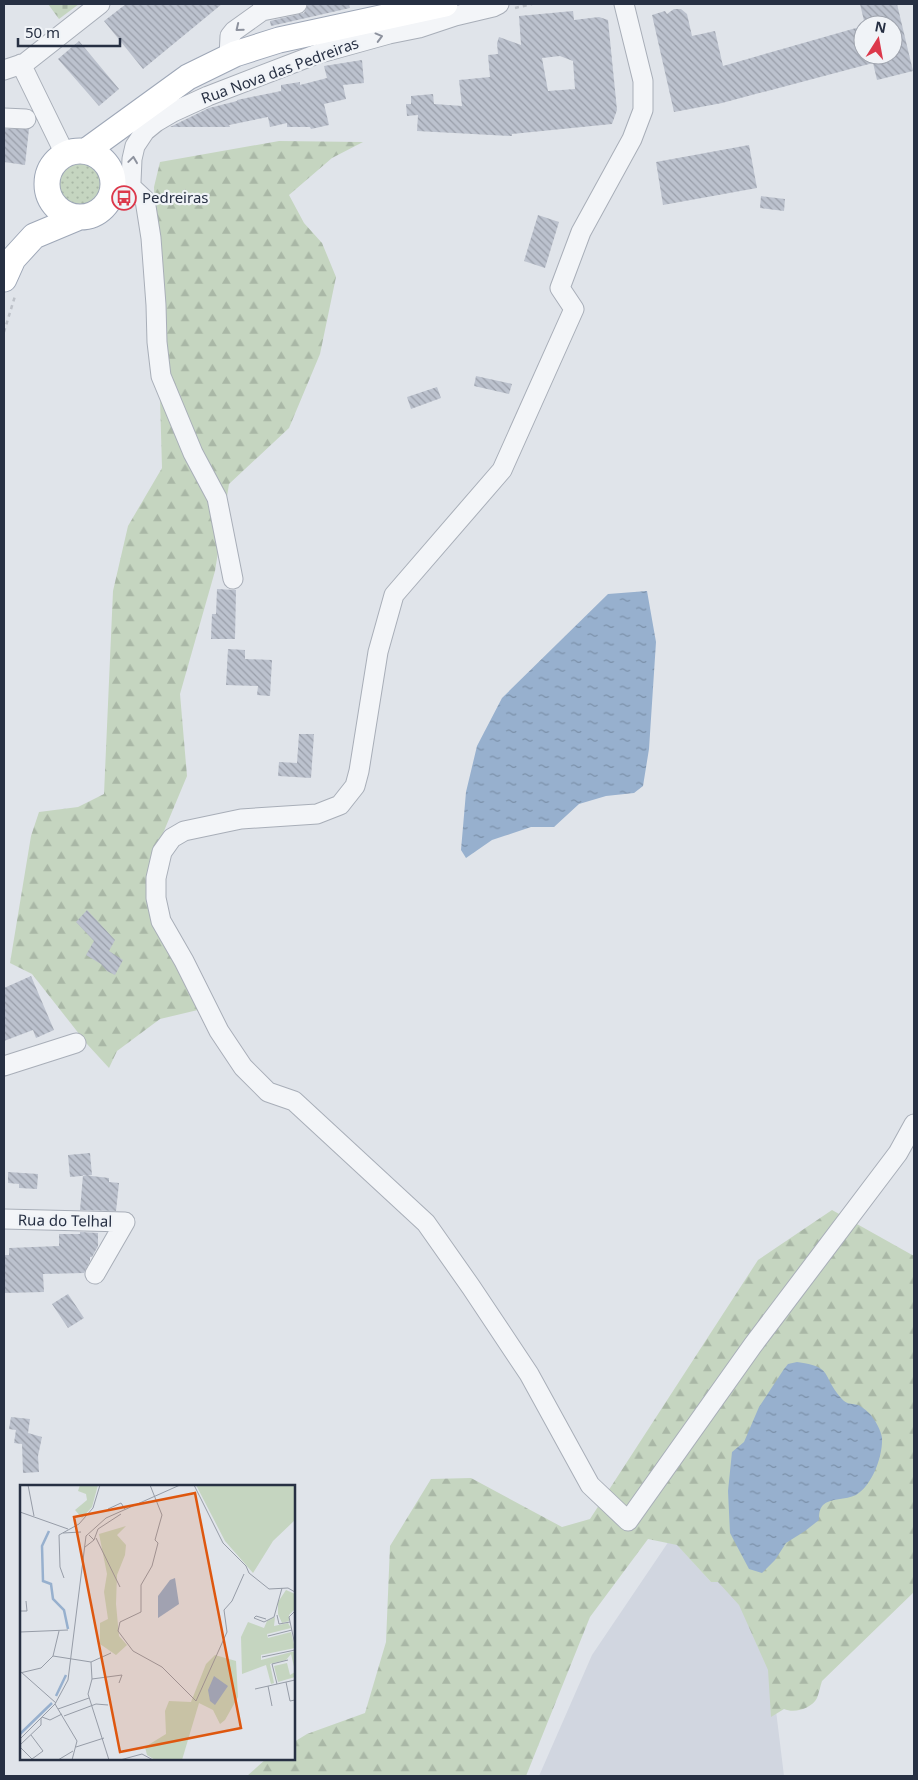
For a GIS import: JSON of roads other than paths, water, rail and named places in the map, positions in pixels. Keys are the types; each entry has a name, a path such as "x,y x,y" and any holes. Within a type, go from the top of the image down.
{"main road":[{"path":"10,283 13,259 34,236 47,191 47,179 50,168 57,160 76,153 129,120 188,77 228,57 279,40 381,11 445,4"},
{"path":"110,168 116,143 129,120"},
{"path":"76,153 96,155 104,161 110,168 113,188 125,191"},
{"path":"47,191 57,209 66,215 83,221"},
{"path":"34,236 83,221 97,213 125,191"}],"street":[{"path":"76,153 12,67 25,63 100,4"},
{"path":"228,57 230,36 234,31 262,10 297,4"},
{"path":"624,4 643,81 643,110 632,139 581,232 560,288 574,309 502,470 394,595 378,652 359,772 354,786 340,805 317,814 241,819 184,831 172,838 162,852 156,878 156,898 161,922 184,961 219,1031 243,1067 268,1092 294,1101 426,1223 472,1287 529,1374 590,1485 628,1521 753,1345 898,1153 914,1124"},
{"name":"Rua Nova das Pedreiras","path":"125,191 131,182 132,159 136,146 145,131 173,112 208,96 317,54 380,36 419,28 455,16 493,7 506,6"},
{"path":"4,118 26,119"},
{"path":"125,191 145,200 151,238 157,342 161,376 193,453 217,498 233,579"},
{"path":"4,1066 76,1043"},
{"name":"Rua do Telhal","path":"4,1220 125,1222 94,1274"}],"water":[{"path":"647,591 656,642 649,749 643,786 634,793 606,796 579,804 554,827 531,827 492,840 466,858 461,850 466,792 477,746 502,698 608,594"},
{"path":"797,1362 817,1366 825,1373 845,1402 859,1406 870,1414 878,1425 882,1438 881,1453 872,1478 862,1491 852,1497 830,1501 823,1505 819,1520 786,1543 775,1560 762,1573 749,1569 730,1533 728,1491 732,1452 744,1442 759,1407 784,1369 788,1364"}],"place":[{"name":"Pedreiras","path":"124,198"}]}
